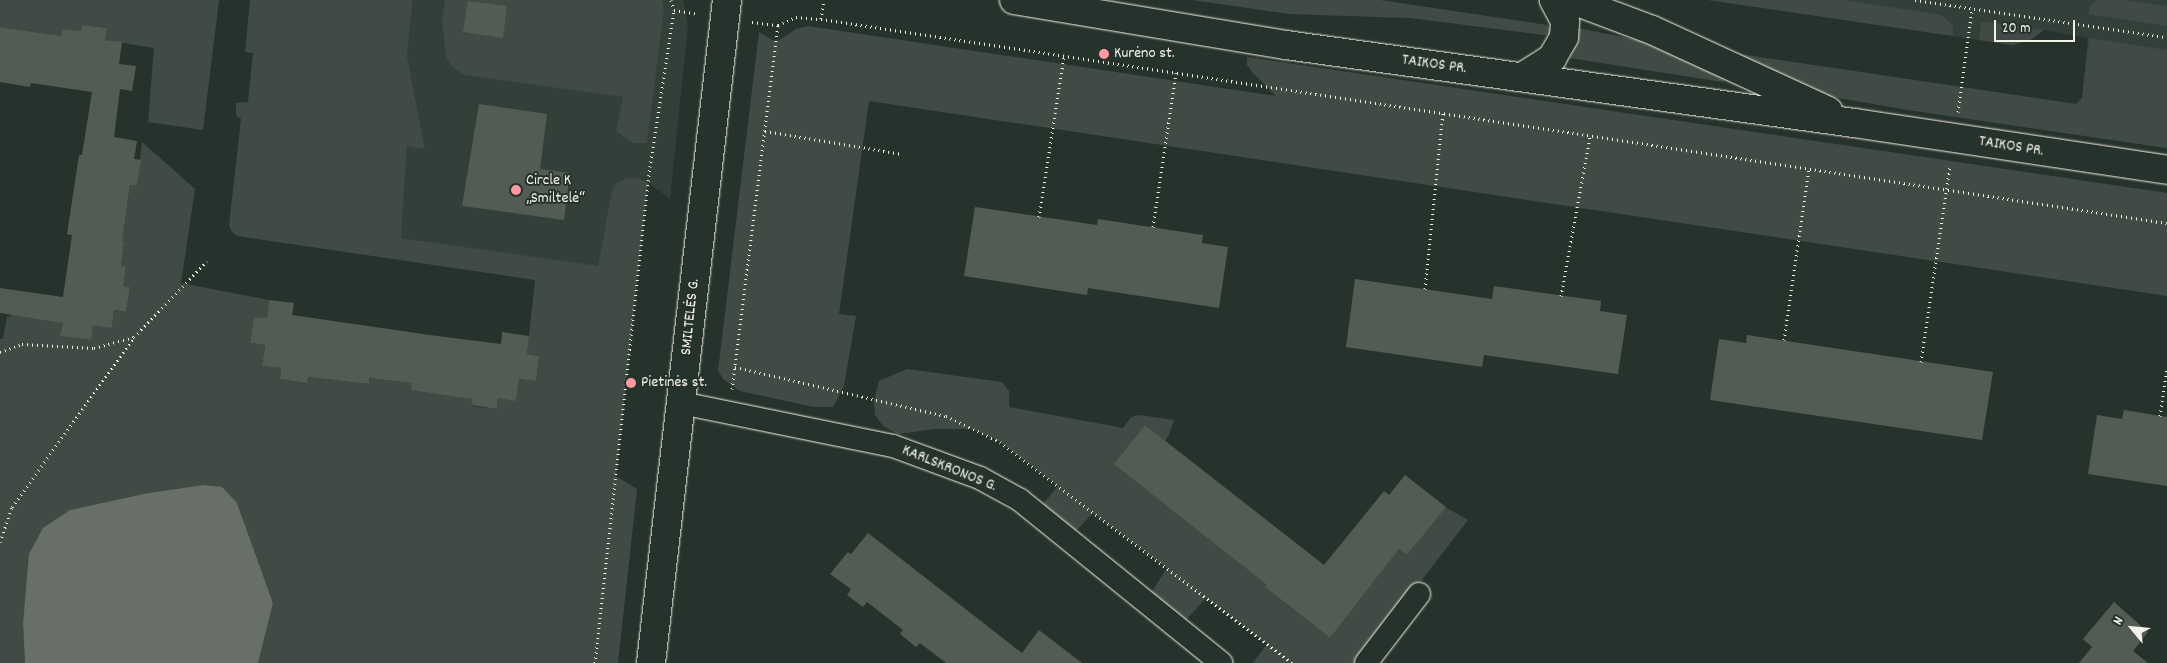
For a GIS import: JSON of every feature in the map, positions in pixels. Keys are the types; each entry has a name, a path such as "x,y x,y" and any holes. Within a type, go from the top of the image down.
{"main road":[{"name":"TAIKOS PR.","path":"1014,0 1286,45 1854,123 2167,170"},
{"path":"1522,77 1552,58 1564,36 1564,21 1554,0"},
{"name":"TAIKOS PR.","path":"1572,0 1652,30 1854,123"},
{"name":"SMILTELĖS G.","path":"651,663 726,9"}],"street":[{"name":"KARLSKRONOS G.","path":"681,402 893,446 980,478 1020,500 1221,663"},
{"path":"1366,663 1419,594"}],"path":[{"path":"595,663 650,167 674,10 671,0"},
{"path":"821,19 824,0"},
{"path":"1915,0 2167,37"},
{"path":"674,10 726,9 778,25 796,17 821,19 2167,223"},
{"path":"1921,362 1972,9"},
{"path":"729,412 778,25"},
{"path":"1039,216 1064,56"},
{"path":"1153,228 1176,73"},
{"path":"1425,289 1443,113"},
{"path":"764,131 902,154"},
{"path":"1561,296 1590,136"},
{"path":"1784,340 1809,169"},
{"path":"0,542 12,507 134,337 207,261"},
{"path":"0,352 22,344 94,348 134,337"},
{"path":"2160,416 2167,367"}],"shaded area":[{"path":"0,0 219,0 203,130 148,122 154,48 105,40 107,28 82,25 81,31 62,29 61,36 0,27"},
{"path":"250,0 413,0 407,55 425,149 407,146 401,238 598,266 612,190 617,183 627,178 637,178 648,182 616,476 637,489 618,663 258,663 273,603 237,503 203,485 148,493 70,510 23,624 25,663 0,663 0,339 3,339 7,316 11,317 12,312 63,323 61,336 90,340 93,326 112,328 114,310 126,312 130,287 123,286 126,267 121,266 124,242 116,241 124,228 130,185 137,185 142,142 195,189 181,283 269,300 267,318 254,317 250,343 265,345 262,366 281,368 280,379 307,383 308,377 368,384 369,378 412,383 455,389 455,396 472,399 471,406 497,409 498,398 516,400 519,379 536,381 539,356 527,354 535,280 237,236 232,232 229,225 241,119 236,115 236,103 248,102 253,53 245,52"},
{"path":"413,0 683,0 688,26 670,199 648,182 637,178 612,190 598,267 400,238 407,146 425,148 407,55"},
{"path":"445,0 662,0 664,10 647,143 633,143 616,131 623,97 465,75 453,68 446,58 442,19"},
{"path":"1192,0 1380,0 1547,25 1552,30 1550,34 1544,35 1410,18 1289,14"},
{"path":"1708,0 2167,0 2167,148 1908,110 1732,53 2076,104 2082,98 2088,38 2044,30 2032,39 2013,45"},
{"path":"1708,0 1845,0 1941,15 1953,25 1953,36"},
{"path":"2098,0 2124,0 2167,6 2167,26 2088,14 2091,5"},
{"path":"1981,21 2044,30 2032,39 2013,45 1979,40"},
{"path":"808,26 1276,96 1252,72 1247,65 1247,57 2167,193 2167,296 869,101 839,314 856,316 844,386 833,407 814,407 740,391 724,380 718,371 759,32 776,42 796,29"},
{"path":"1578,28 1642,41 1709,69 1727,80 1722,82 1570,58 1576,46"},
{"path":"2089,38 2167,50 2167,148 1908,110 1815,94 1732,53 2076,104 2082,98"},
{"path":"907,369 1002,382 1009,391 1009,407 1123,428 1131,417 1140,415 1174,420 1165,441 1145,425 1115,464 1267,585 1266,588 1330,638 1399,549 1407,555 1445,507 1468,520 1358,663 1253,663 1267,644 1206,598 1186,620 1151,593 1167,568 1093,513 1076,531 1042,505 1058,486 1000,442 972,429 934,429 898,434 883,426 875,415 874,400 879,381"},
{"path":"203,485 222,487 237,503 273,603 258,663 25,663 23,624 29,554 43,528 70,510 148,493"}],"building":[{"path":"468,1 507,6 503,38 463,32"},
{"path":"82,25 107,28 105,40 122,42 119,64 136,66 132,91 120,89 114,137 137,141 134,159 141,160 137,185 130,185 122,242 124,242 121,266 126,267 123,286 130,287 126,312 114,310 112,328 93,326 91,340 60,336 63,323 0,313 0,288 63,297 72,235 67,234 79,155 82,155 92,92 31,83 30,87 0,82 0,27 61,36 62,29 81,31"},
{"path":"479,104 547,114 540,169 570,173 564,220 462,206"},
{"path":"975,207 1097,225 1098,219 1203,235 1202,243 1228,247 1219,308 1088,288 1087,295 964,276"},
{"path":"1355,279 1492,299 1494,286 1601,301 1600,311 1627,315 1618,374 1484,355 1482,367 1346,347"},
{"path":"269,300 294,303 292,315 437,336 501,344 502,332 529,336 527,354 539,356 536,381 519,379 516,401 498,398 497,409 471,405 472,399 411,390 412,383 369,378 369,384 308,377 307,383 280,379 281,368 262,366 265,345 250,343 254,317 267,318"},
{"path":"1747,335 1993,372 1982,440 1710,400 1719,339 1746,343"},
{"path":"2124,410 2167,417 2167,486 2088,474 2097,415 2122,419"},
{"path":"1145,425 1324,565 1384,491 1389,495 1405,475 1446,507 1407,555 1399,549 1330,638 1265,587 1267,585 1114,464"},
{"path":"868,533 1022,653 1039,630 1082,663 946,663 920,643 916,647 900,634 903,630 867,602 863,607 847,595 851,589 830,574 848,552 851,554"},
{"path":"2114,602 2148,632 2133,651 2148,663 2079,663 2092,647 2083,639"}],"place":[{"name":"Kurėno st.","path":"1104,54"},
{"name":"Circle K „Smiltelė“","path":"516,190"},
{"name":"Pietinės st.","path":"631,383"}]}
